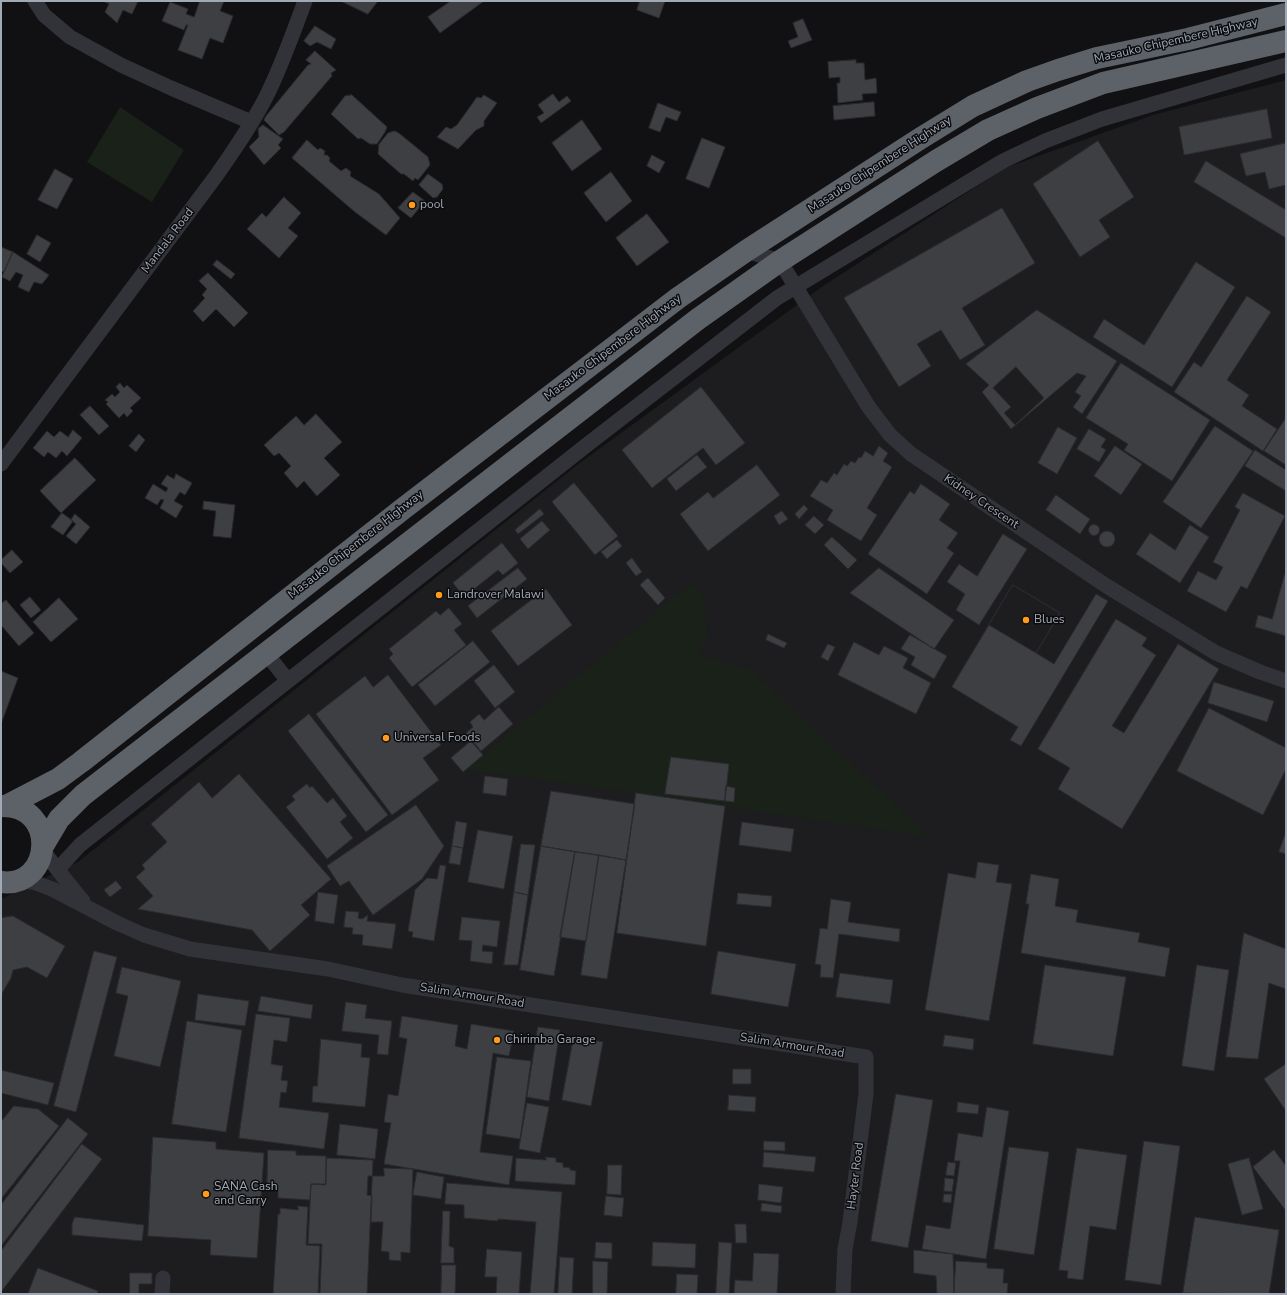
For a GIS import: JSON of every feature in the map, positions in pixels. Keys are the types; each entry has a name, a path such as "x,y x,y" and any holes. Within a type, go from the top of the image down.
{"highway":[{"name":"Masauko Chipembere Highway","path":"4,806 58,779 81,762 416,498 678,298 746,251 921,138 974,106 1027,81 1097,58 1188,39 1286,14"},
{"name":"Masauko Chipembere Highway","path":"9,882 26,876 34,869 40,861 43,848 59,819 83,796 692,323 780,261 936,161 988,130 1037,108 1103,83 1286,41"},
{"path":"4,806 18,808 29,814 37,823 42,834 43,848"}],"street":[{"path":"35,1 44,15 70,37 121,65 251,122"},
{"name":"Mandala Road","path":"1,464 216,176 266,96 284,59 305,1"},
{"path":"58,870 80,845 600,434 777,298 1003,161 1044,141 1102,119 1286,65"},
{"path":"746,251 780,261"},
{"name":"Kidney Crescent","path":"780,261 868,406 890,436 911,454 1105,585 1191,638 1216,653 1260,672 1286,681"},
{"path":"266,654 288,681"},
{"name":"Salim Armour Road","path":"43,848 67,883 87,906"},
{"name":"Salim Armour Road","path":"9,882 33,882 52,889 117,923 144,935 190,949 328,969 402,985 866,1057"},
{"name":"Hayter Road","path":"843,1294 845,1249 850,1222 866,1094 866,1057"},
{"path":"162,1294 163,1278"}],"shaded area":[{"path":"1286,80 1286,1294 1,1294 1,899 78,862 577,465 823,286 1005,168 1153,115"},
{"path":"120,107 184,150 152,202 87,162"},
{"path":"690,584 704,598 707,635 699,654 751,670 929,837 546,780 465,770"}],"building":[{"path":"103,1 138,1 132,14 123,10 117,23 105,12 109,4"},
{"path":"200,1 224,1 220,11 233,16 223,43 210,38 202,59 178,50 188,25 186,25 184,30 162,21 170,2 188,9 186,14 194,17"},
{"path":"341,1 378,1 368,14"},
{"path":"451,1 484,1 440,33 428,17"},
{"path":"640,1 665,1 659,18 637,10"},
{"path":"803,19 812,40 791,48 788,41 798,37 793,23"},
{"path":"315,26 336,39 331,49 317,42 310,46 304,41"},
{"path":"315,51 336,70 331,73 332,76 284,132 279,135 264,120 308,65 311,64 306,60"},
{"path":"856,60 856,63 864,63 865,80 876,78 877,93 862,94 863,100 838,103 837,83 840,83 840,77 829,78 828,62"},
{"path":"553,94 559,102 567,96 571,101 541,123 537,117 544,113 538,105"},
{"path":"352,95 387,127 377,144 370,144 361,138 358,139 331,114 345,96"},
{"path":"484,95 497,103 484,121 484,126 476,130 458,149 437,137 446,127 451,129 457,125 477,97 481,98"},
{"path":"874,102 875,116 834,120 833,106"},
{"path":"658,103 681,112 677,121 666,117 660,132 649,128"},
{"path":"1267,109 1272,138 1184,155 1179,127"},
{"path":"582,120 602,149 572,171 552,143"},
{"path":"263,125 283,139 278,145 281,148 264,165 249,147 259,137 258,129"},
{"path":"395,131 428,157 430,165 418,180 415,178 413,181 404,174 401,174 378,154 379,144 388,133"},
{"path":"702,138 725,147 709,188 686,179"},
{"path":"307,140 318,150 320,148 325,151 324,155 327,155 330,158 329,161 341,171 346,168 351,172 350,176 379,194 400,218 386,235 355,212 292,158"},
{"path":"1098,141 1134,197 1099,220 1110,237 1080,257 1033,184"},
{"path":"1286,143 1286,185 1269,189 1265,172 1246,176 1240,154"},
{"path":"652,155 665,162 659,173 647,166"},
{"path":"1206,161 1286,210 1286,238 1194,182"},
{"path":"55,169 73,179 57,209 38,200"},
{"path":"611,172 632,201 606,222 584,193"},
{"path":"428,174 442,184 443,189 437,197 433,198 419,185"},
{"name":"pool","path":"413,192 425,201 411,218 398,208"},
{"path":"284,197 301,213 288,228 298,236 279,258 247,229 262,213 266,217"},
{"path":"1002,208 1035,263 962,308 985,345 960,360 941,330 917,344 931,366 899,387 844,298"},
{"path":"647,214 669,242 637,266 616,238"},
{"path":"37,235 51,243 40,262 27,254"},
{"path":"1,247 13,252 4,272 1,271"},
{"path":"13,252 49,275 42,284 34,282 29,292 18,287 23,275 16,272 10,281 2,277"},
{"path":"217,260 235,274 231,279 213,265"},
{"path":"1196,262 1235,287 1172,387 1093,337 1104,319 1144,345"},
{"path":"208,273 248,313 234,327 216,309 203,322 193,311 205,298 202,295 207,289 199,281"},
{"path":"1247,296 1271,312 1227,380 1249,395 1242,406 1277,429 1263,451 1174,392 1194,362 1201,367"},
{"path":"1037,310 1117,361 1082,414 1073,407 1081,396 1075,392 1086,376 1077,373 1011,429 982,392 989,385 966,364"},
{"path":"1121,363 1210,420 1172,481 1124,450 1128,444 1086,418"},
{"path":"1016,367 1044,398 1015,425 1004,413 1011,407 993,388"},
{"path":"120,383 124,388 127,385 141,398 130,408 133,411 127,417 124,413 119,418 106,404 108,402 105,400 112,394 115,397 120,392 116,387"},
{"path":"701,387 745,443 716,465 703,448 652,488 622,450"},
{"path":"90,406 109,426 99,435 80,415"},
{"path":"316,414 342,442 324,458 340,475 317,496 304,481 297,488 284,473 291,466 279,453 274,456 264,445 296,416 304,425"},
{"path":"1286,418 1286,465 1264,451"},
{"path":"1215,426 1253,451 1201,528 1163,502"},
{"path":"1058,427 1077,438 1057,474 1038,463"},
{"path":"1089,429 1106,439 1101,447 1106,450 1099,462 1077,449"},
{"path":"73,430 82,438 67,456 62,451 56,458 48,452 44,457 33,448 47,431 54,437 60,431 68,437"},
{"path":"139,434 145,440 136,452 129,446"},
{"path":"879,446 888,453 883,461 892,467 867,508 877,515 861,541 827,520 833,510 810,496 821,480 827,483 834,473 837,475 844,464 847,466 851,461 855,463 859,457 861,458 865,451 873,456"},
{"path":"1115,446 1142,464 1121,495 1094,476"},
{"path":"1255,450 1286,470 1286,491 1245,466"},
{"path":"697,455 707,467 676,491 667,479"},
{"path":"75,458 96,480 61,513 40,491"},
{"path":"757,465 780,495 708,551 680,514 708,492 713,498"},
{"path":"176,474 192,483 185,495 180,492 174,501 183,506 176,518 160,508 164,500 161,499 157,505 145,498 153,484 166,492 168,488 161,484 167,475 174,479"},
{"path":"574,483 618,536 595,555 552,502"},
{"path":"921,484 950,504 939,520 958,533 947,548 954,553 927,594 868,554 910,491 914,494"},
{"path":"1243,493 1285,516 1247,589 1241,586 1226,612 1187,591 1198,571 1216,580 1223,567 1213,562 1240,510 1235,507"},
{"path":"1056,495 1090,519 1080,534 1046,510"},
{"path":"204,501 235,505 231,538 213,536 216,511 203,509"},
{"path":"804,505 808,509 799,519 795,514"},
{"path":"540,509 544,514 518,534 515,530"},
{"path":"782,511 788,519 779,525 774,516"},
{"path":"62,513 73,521 63,535 51,527"},
{"path":"75,514 90,527 76,544 66,536 76,524 71,520"},
{"path":"814,516 824,525 815,534 805,525"},
{"path":"542,521 550,530 528,549 520,539"},
{"path":"1092,525 1096,525 1098,526 1098,534 1092,535 1089,532 1089,528"},
{"path":"1190,525 1209,537 1180,583 1136,554 1150,533 1175,550"},
{"path":"1107,531 1113,533 1115,539 1113,545 1107,547 1101,545 1099,539 1101,533"},
{"path":"1003,534 1027,549 979,625 956,610 965,594 947,582 959,564 977,576"},
{"path":"832,537 857,560 848,569 824,545"},
{"path":"617,540 622,546 607,559 601,552"},
{"path":"502,543 518,563 503,575 498,570 464,597 453,583"},
{"path":"12,550 23,562 10,573 1,563 1,560"},
{"path":"632,558 642,572 636,576 626,563"},
{"path":"518,568 527,579 477,618 468,606"},
{"path":"879,568 954,620 934,649 850,593"},
{"path":"1285,574 1286,636 1255,627 1258,615 1272,619"},
{"path":"648,578 665,598 658,605 640,585"},
{"path":"1013,585 1060,613 1036,653 989,625"},
{"path":"1013,585 1060,613 1036,653 1054,664 1096,594 1108,601 1021,746 1010,740 1018,727 952,687"},
{"path":"546,589 572,625 518,666 491,631"},
{"path":"30,597 41,610 31,618 20,605"},
{"path":"59,598 78,619 51,642 33,622"},
{"path":"6,600 34,633 19,646 1,625 1,604"},
{"path":"449,608 462,624 454,630 466,645 412,687 389,658 393,654 389,649 436,611 440,615"},
{"path":"1116,619 1147,638 1142,646 1156,655 1112,726 1124,733 1178,644 1219,669 1122,829 1058,789 1070,768 1038,749"},
{"path":"768,634 787,643 784,648 766,640"},
{"path":"910,635 947,656 934,679 911,665 915,657 901,649"},
{"path":"473,641 490,662 435,706 418,685"},
{"path":"854,642 879,655 884,646 908,658 903,668 931,683 916,714 838,675"},
{"path":"828,644 835,647 828,661 821,657"},
{"path":"494,665 515,692 495,708 474,681"},
{"path":"1,671 18,678 1,724"},
{"path":"388,675 441,745 423,758 439,780 392,815 316,714 365,676 373,687"},
{"path":"1214,682 1274,701 1267,722 1208,703"},
{"path":"499,707 513,724 481,751 466,733 473,727 470,722 479,714 484,720"},
{"path":"1209,708 1286,748 1286,769 1263,815 1177,771"},
{"path":"309,714 388,815 366,832 288,731"},
{"path":"471,741 483,755 463,772 451,758"},
{"path":"671,757 729,764 725,801 665,794"},
{"path":"239,774 331,879 301,905 310,915 270,951 252,930 138,909 153,896 136,877 145,869 142,865 167,842 151,824 199,782 212,798"},
{"path":"485,776 508,779 506,796 483,793"},
{"path":"307,784 310,788 312,786 327,803 333,798 347,816 340,822 353,838 327,859 286,807 295,800 292,796"},
{"path":"726,786 735,788 734,802 725,801"},
{"path":"551,791 635,804 626,860 541,846"},
{"path":"636,793 725,806 706,946 617,933"},
{"path":"416,805 444,846 422,879 373,915 349,881 340,886 327,866"},
{"path":"456,821 467,823 463,848 452,846"},
{"path":"742,822 794,829 791,852 739,845"},
{"path":"478,830 513,836 504,889 468,882"},
{"path":"1286,832 1286,854 1279,852"},
{"path":"521,844 535,845 528,895 514,892"},
{"path":"452,846 463,848 460,865 449,863"},
{"path":"541,846 575,852 554,976 520,970"},
{"path":"575,852 599,855 586,941 560,937"},
{"path":"599,855 626,860 607,979 581,975"},
{"path":"978,862 999,865 996,882 1012,884 989,1021 925,1010 948,873 975,878"},
{"path":"440,865 446,866 434,941 412,937 413,932 408,931 415,890 427,878 437,879"},
{"path":"1031,874 1059,879 1055,906 1078,910 1076,922 1140,933 1138,942 1170,948 1165,977 1021,953 1029,904 1026,904"},
{"path":"116,881 122,888 110,897 104,890"},
{"path":"318,892 338,895 334,924 315,921"},
{"path":"514,892 528,895 518,965 504,965"},
{"path":"738,893 772,896 771,907 737,904"},
{"path":"831,899 851,902 848,922 900,929 899,942 839,934 833,978 820,977 821,965 815,964 820,928 827,929"},
{"path":"346,911 359,912 358,918 362,919 368,915 367,921 396,924 392,949 362,945 363,935 352,934 353,928 344,927"},
{"path":"13,916 65,946 47,978 27,967 13,970 11,978 1,995 1,918"},
{"path":"462,917 500,921 497,947 483,945 482,951 493,952 492,964 470,961 472,941 459,940"},
{"path":"1244,933 1286,949 1286,989 1269,983 1258,1059 1226,1057"},
{"path":"94,951 117,957 76,1112 54,1106"},
{"path":"718,951 796,964 788,1007 711,994"},
{"path":"1045,965 1126,977 1113,1056 1033,1044"},
{"path":"1197,965 1229,970 1214,1071 1182,1066"},
{"path":"122,967 181,981 160,1067 114,1056 128,996 116,993"},
{"path":"840,973 893,980 890,1004 836,997"},
{"path":"198,994 249,1001 245,1026 195,1020"},
{"path":"261,996 313,1005 311,1019 258,1011"},
{"path":"346,1002 367,1005 365,1018 392,1021 388,1055 377,1054 379,1035 342,1031"},
{"path":"256,1014 290,1018 287,1042 274,1040 271,1064 283,1066 281,1080 288,1081 286,1093 281,1092 279,1107 329,1113 324,1149 239,1138"},
{"path":"402,1016 458,1025 455,1046 467,1049 471,1024 514,1031 509,1056 493,1053 480,1152 513,1156 509,1185 384,1164 391,1123 384,1122 388,1094 398,1096 407,1039 399,1037"},
{"path":"187,1021 242,1030 226,1132 172,1124"},
{"path":"538,1027 560,1030 549,1101 527,1097"},
{"path":"945,1035 974,1039 973,1050 943,1046"},
{"path":"574,1036 603,1042 591,1106 562,1100"},
{"path":"321,1039 362,1044 361,1057 370,1058 365,1107 312,1102 313,1086 317,1086"},
{"path":"497,1057 531,1061 520,1139 486,1134"},
{"path":"1286,1064 1286,1111 1264,1079"},
{"path":"733,1069 751,1069 751,1084 733,1084"},
{"path":"1,1070 54,1083 48,1105 1,1093"},
{"path":"896,1094 933,1100 908,1248 871,1241"},
{"path":"729,1095 756,1097 755,1112 728,1110"},
{"path":"958,1102 979,1105 978,1114 957,1112"},
{"path":"527,1103 549,1107 540,1153 519,1149"},
{"path":"14,1106 38,1109 59,1126 1,1199 1,1122"},
{"path":"987,1107 1009,1111 986,1259 922,1249 926,1225 950,1229 960,1161 954,1161 958,1133 982,1137"},
{"path":"68,1118 88,1134 1,1246 1,1205"},
{"path":"340,1124 378,1129 375,1159 337,1155"},
{"name":"SANA Cash and Carry","path":"153,1137 216,1142 216,1149 264,1153 257,1258 210,1255 211,1240 148,1236"},
{"path":"764,1141 785,1142 785,1151 764,1150"},
{"path":"1144,1141 1180,1146 1161,1285 1125,1280"},
{"path":"82,1144 102,1159 1,1292 1,1251"},
{"path":"1009,1147 1049,1152 1034,1255 994,1249"},
{"path":"1077,1148 1127,1155 1116,1230 1090,1226 1083,1280 1067,1278 1068,1271 1059,1270"},
{"path":"268,1150 296,1151 296,1155 326,1156 326,1184 311,1184 310,1200 278,1198 278,1190 267,1190"},
{"path":"1274,1150 1286,1166 1286,1211 1253,1167"},
{"path":"764,1152 816,1157 814,1172 763,1167"},
{"path":"546,1157 556,1158 556,1162 563,1163 563,1167 576,1171 575,1185 515,1181 516,1158 546,1160"},
{"path":"327,1158 373,1160 367,1294 320,1294 322,1244 308,1244 311,1184 325,1185"},
{"path":"1249,1158 1263,1209 1242,1215 1228,1164"},
{"path":"948,1162 956,1163 954,1176 946,1175"},
{"path":"608,1165 622,1165 621,1195 607,1194"},
{"path":"384,1168 413,1169 410,1253 401,1252 401,1261 389,1260 389,1252 381,1251 383,1222 371,1222 372,1196 367,1195 368,1176 384,1176"},
{"path":"417,1172 444,1177 441,1199 413,1195"},
{"path":"945,1178 954,1179 952,1192 944,1191"},
{"path":"447,1183 562,1192 554,1294 530,1294 536,1222 464,1218 464,1205 445,1204"},
{"path":"759,1184 783,1187 781,1203 758,1200"},
{"path":"944,1194 952,1194 951,1203 943,1202"},
{"path":"606,1196 624,1198 622,1217 604,1215"},
{"path":"762,1203 782,1206 781,1213 761,1211"},
{"path":"298,1206 308,1207 306,1245 320,1246 318,1294 273,1294 278,1214 280,1214 280,1208 298,1210"},
{"path":"443,1211 450,1211 449,1246 454,1248 454,1263 441,1263"},
{"path":"75,1217 144,1225 142,1241 72,1235 72,1224"},
{"path":"1195,1217 1279,1230 1269,1294 1183,1293"},
{"path":"735,1224 746,1224 747,1243 736,1243"},
{"path":"596,1242 612,1243 612,1259 595,1258"},
{"path":"653,1242 696,1244 695,1268 652,1266"},
{"path":"719,1242 732,1243 729,1294 716,1294"},
{"path":"487,1249 522,1252 519,1294 496,1294 497,1277 485,1277"},
{"path":"914,1250 953,1254 954,1294 937,1294 936,1276 914,1273"},
{"path":"754,1253 779,1254 777,1294 734,1294 735,1280 752,1281"},
{"path":"560,1257 574,1258 572,1294 558,1294"},
{"path":"593,1261 608,1262 607,1294 593,1294"},
{"path":"956,1261 987,1263 987,1268 1004,1269 1003,1283 1008,1283 1007,1294 954,1294"},
{"path":"442,1265 456,1265 455,1294 441,1294"},
{"path":"38,1268 98,1291 97,1294 28,1294"},
{"path":"130,1273 152,1273 152,1284 139,1284 139,1294 130,1294"},
{"path":"677,1274 698,1275 697,1294 676,1294"}],"place":[{"name":"pool","path":"412,205"},
{"name":"Landrover Malawi","path":"439,595"},
{"name":"Blues","path":"1026,620"},
{"name":"Universal Foods","path":"386,738"},
{"name":"Chirimba Garage","path":"497,1040"},
{"name":"SANA Cash and Carry","path":"206,1194"}]}
